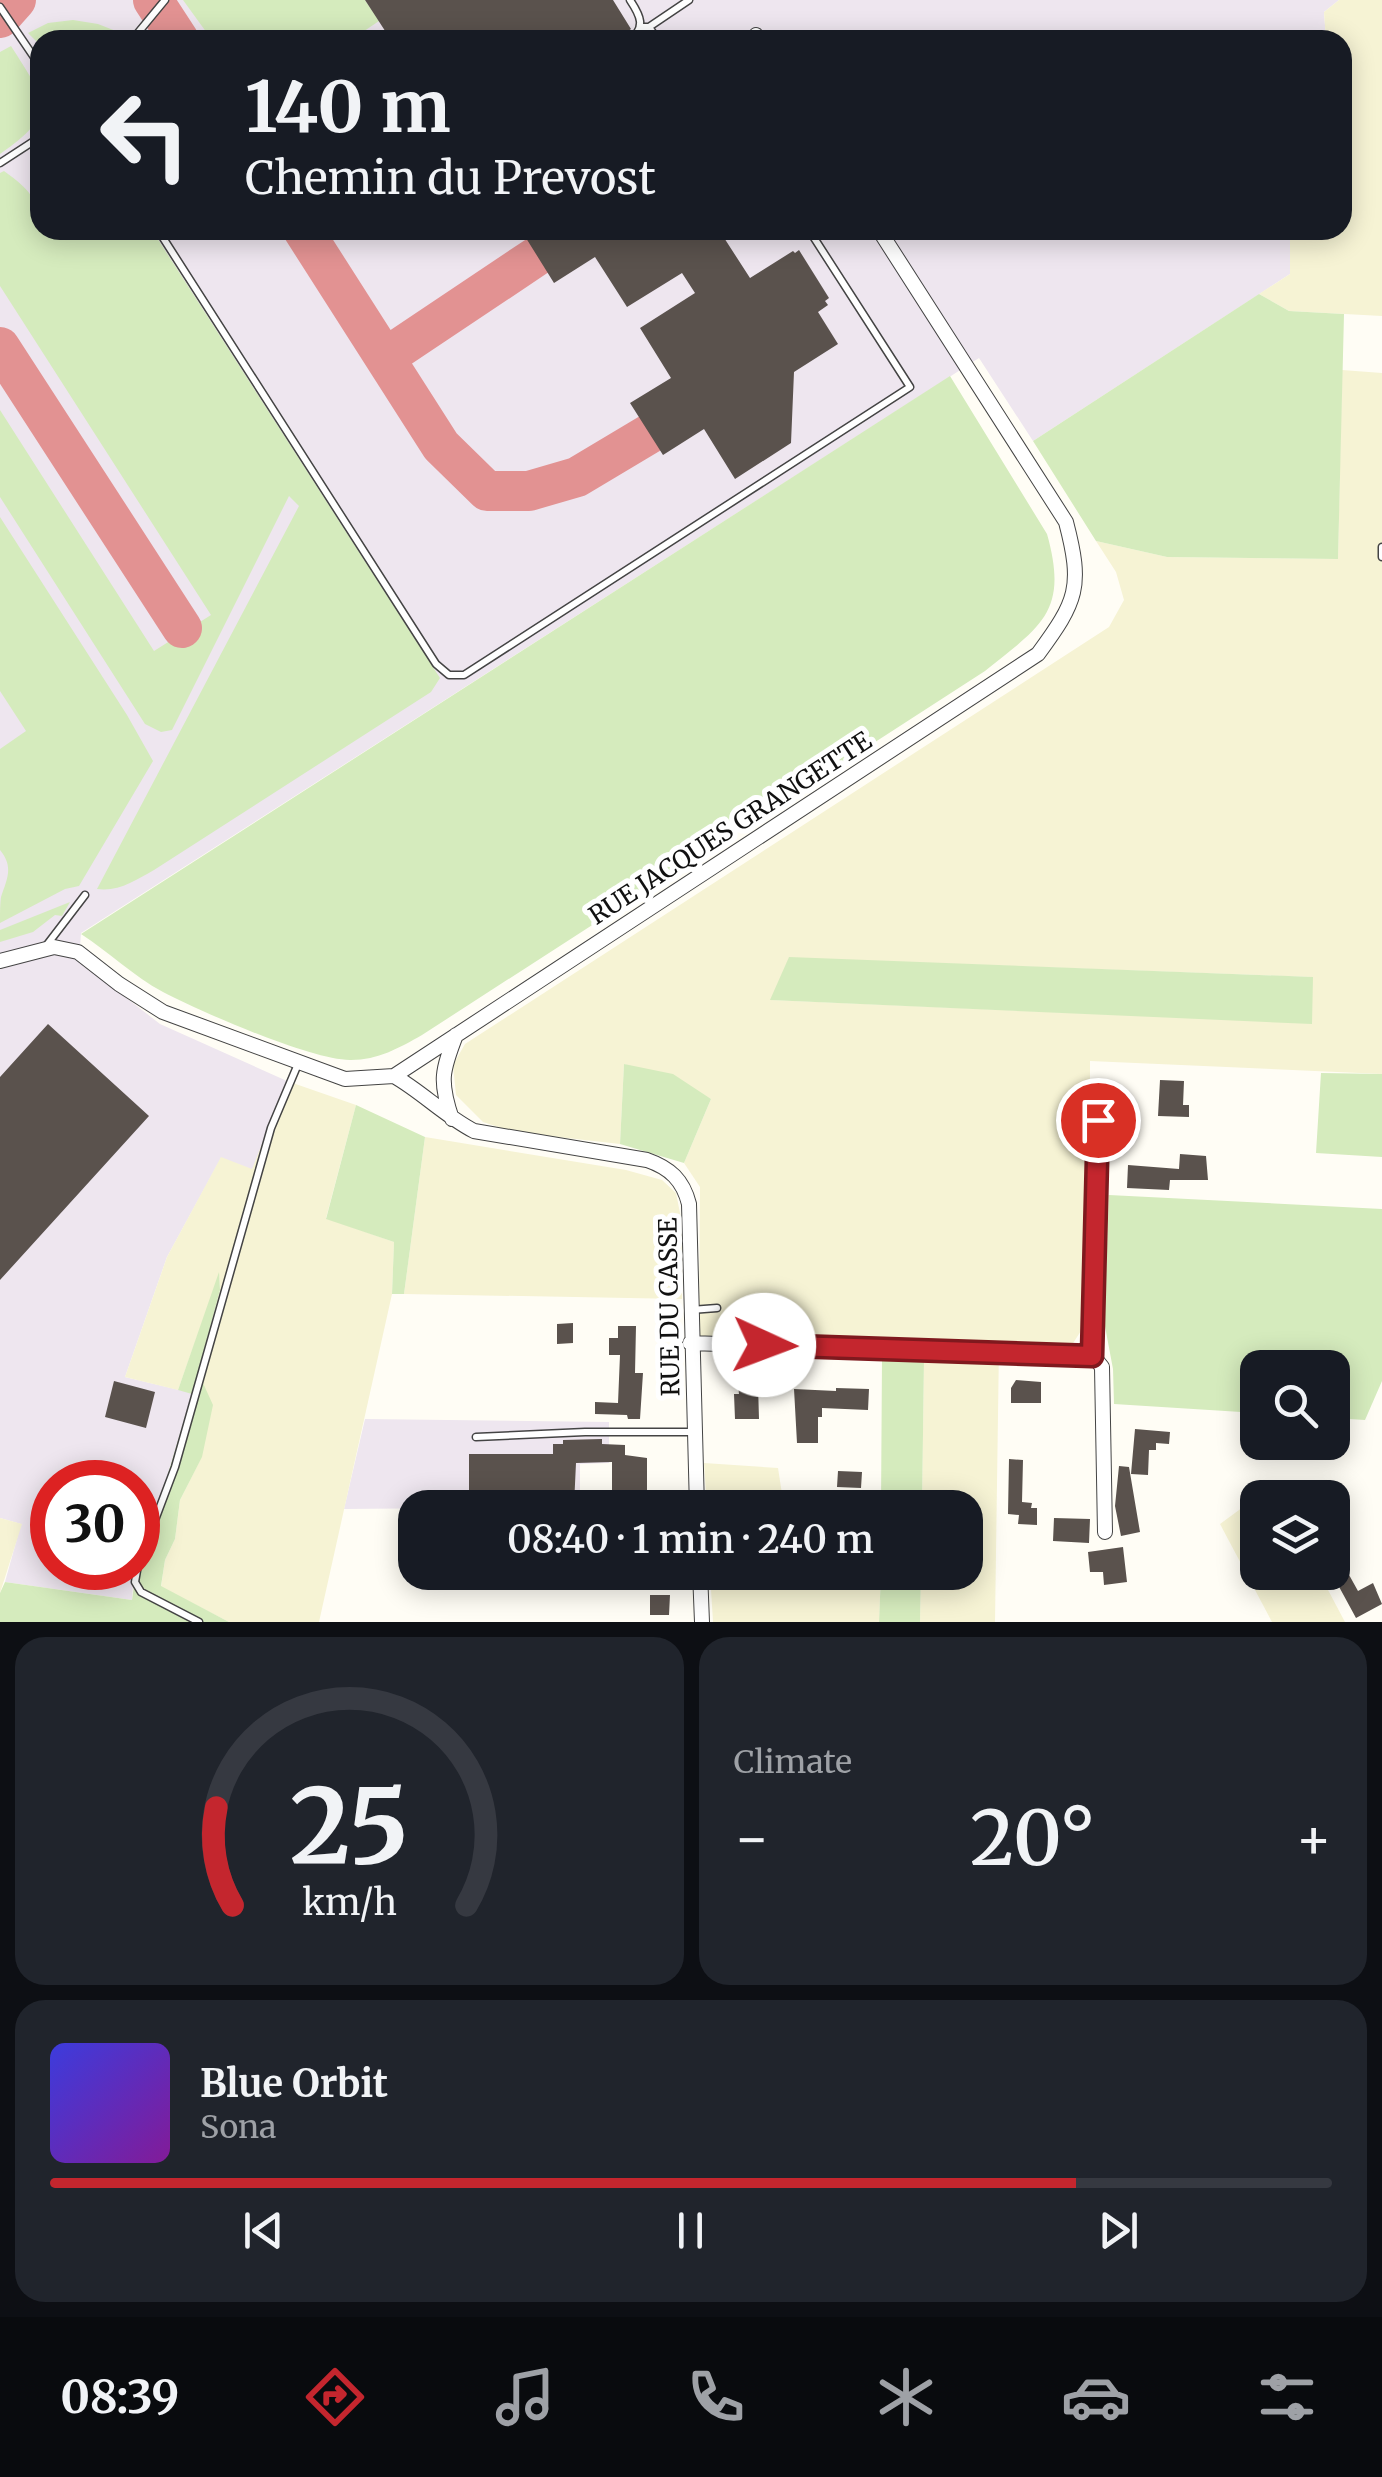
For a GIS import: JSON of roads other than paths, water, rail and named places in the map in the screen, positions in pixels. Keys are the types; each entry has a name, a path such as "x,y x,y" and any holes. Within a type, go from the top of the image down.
{"street":[{"name":"RUE JACQUES GRANGETTE","path":"394,1076 1038,654 1069,612 1077,564 1066,522 885,240"},
{"path":"0,962 54,947 78,952 162,1012 345,1079 394,1076"},
{"path":"452,1119 441,1082 456,1034"},
{"name":"RUE DU CASSE","path":"394,1076 474,1131 647,1160 670,1170 686,1190 696,1490"},
{"path":"1098,1120 1092,1356 1102,1367 1104,1532"},
{"path":"690,1343 1092,1356"},
{"path":"701,1590 702,1622"}],"lane":[{"path":"140,30 165,0"},
{"path":"630,0 648,30"},
{"path":"641,30 689,0"},
{"path":"0,7 30,51"},
{"path":"0,163 30,144"},
{"path":"164,240 436,664 448,675 464,675 910,386 815,240"},
{"path":"1382,547 1382,557"},
{"path":"44,950 85,896"},
{"path":"199,1622 140,1592 136,1582 138,1565 176,1467 272,1128 298,1064"},
{"path":"690,1310 717,1308"},
{"path":"476,1437 694,1432"}]}
